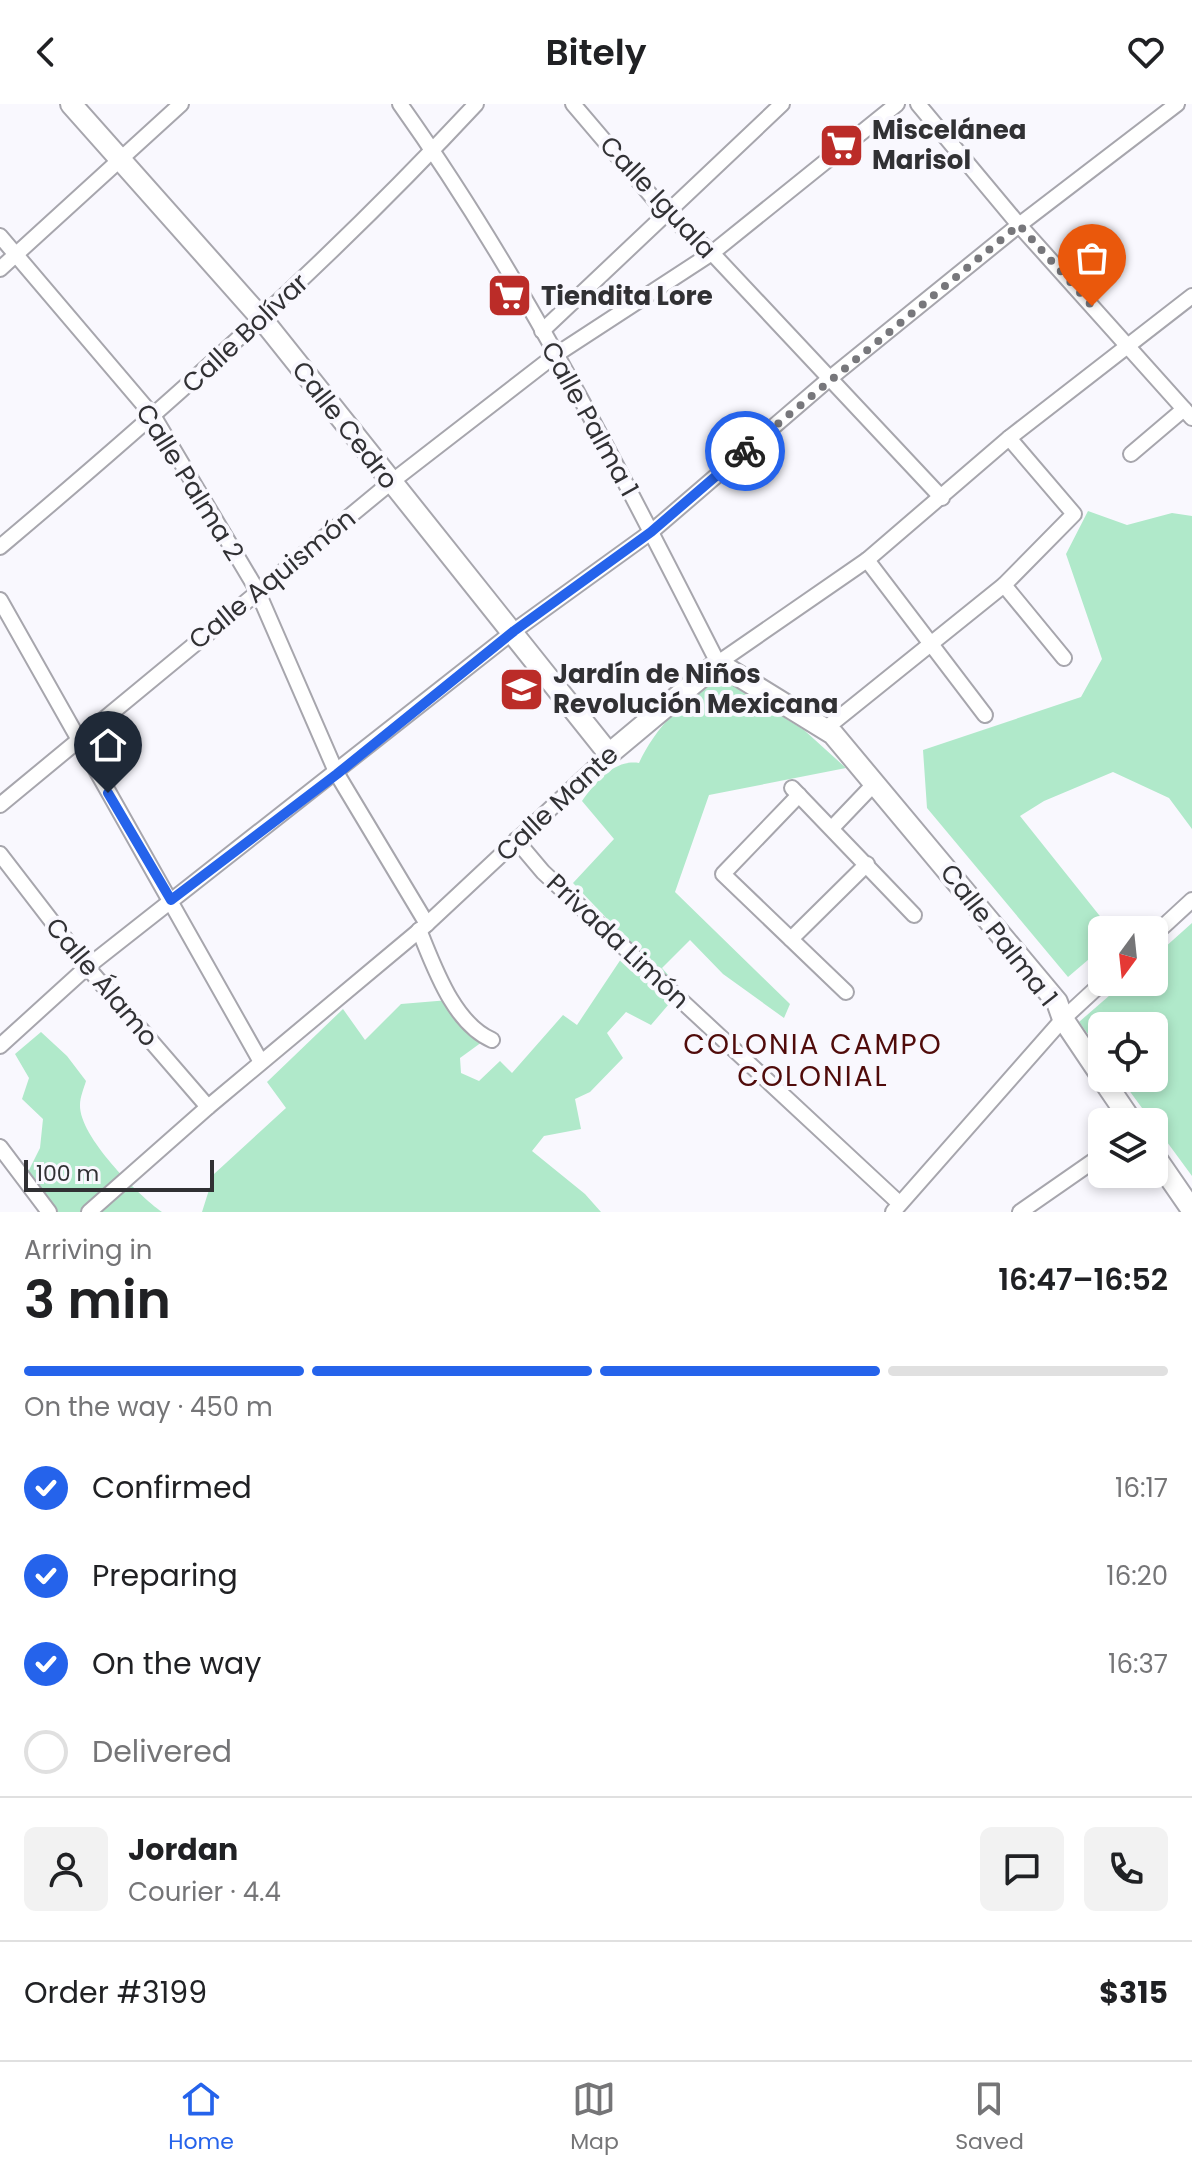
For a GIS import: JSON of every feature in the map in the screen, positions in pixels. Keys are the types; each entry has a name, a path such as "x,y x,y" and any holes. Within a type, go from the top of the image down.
{"street":[{"name":"Calle Cedro","path":"71,104 262,319 390,483 514,631 609,754"},
{"path":"0,269 181,104"},
{"name":"Calle Palma 1","path":"400,104 433,150 542,331 718,663 825,729 875,783 1057,1002 1063,1019 1088,1057"},
{"name":"Calle Bolívar","path":"0,547 154,417 262,319 476,104"},
{"name":"Calle Iguala","path":"573,104 665,212 712,253 942,498"},
{"path":"542,331 782,104"},
{"name":"Calle Aquismón","path":"0,805 76,739 390,483 554,356 712,253 897,104"},
{"path":"918,104 1019,225 1188,414 1131,454"},
{"path":"0,1046 87,967 337,774 514,631 651,532 829,379 1019,225 1177,104"},
{"name":"Calle Palma 2","path":"0,236 154,417 257,590 337,774 423,927 452,999 480,1035 492,1040"},
{"name":"Calle Mante","path":"89,1212 208,1107 423,927 609,754 718,663 867,560 1009,438 1192,296"},
{"path":"825,729 1004,585 1074,514 1009,438"},
{"path":"867,560 985,715"},
{"path":"1004,585 1064,658"},
{"path":"0,600 261,1062"},
{"path":"832,828 875,783"},
{"path":"846,992 723,874 796,792 914,915"},
{"name":"Privada Limón","path":"516,840 543,872 901,1209"},
{"name":"Calle Álamo","path":"0,854 87,967 208,1107"},
{"path":"791,939 867,864"},
{"path":"1168,922 1192,900"},
{"path":"901,1209 915,1185 1063,1019 1088,996"},
{"path":"0,1147 49,1212"},
{"path":"1020,1212 1088,1165"},
{"path":"1168,1175 1192,1210"}],"green space":[{"path":"1088,511 1127,525 1172,513 1192,516 1192,829 1169,798 1113,772 1044,801 1020,816 1100,916 1088,916 1088,960 1068,977 927,808 923,750 1081,697 1102,659 1066,554"},
{"path":"724,680 804,730 846,768 709,795 675,892 790,1004 784,1018 723,974 690,940 662,968 681,990 651,1025 626,1012 607,1033 623,1058 590,1092 575,1099 581,1129 544,1136 532,1151 585,1194 601,1212 202,1212 214,1174 286,1108 267,1082 343,1009 365,1040 401,1004 449,1000 482,1042 460,1058 461,1073 479,1081 500,1061 512,1073 563,1015 577,1025 631,944 573,883 614,839 582,801 599,780 613,769 639,763 663,725 685,702"},
{"path":"1192,923 1192,1176 1168,1143 1168,1108 1142,1108 1130,1092 1168,1092 1168,1012 1090,1012 1109,996 1168,996 1168,944"},
{"path":"1088,1014 1088,1034 1079,1022"},
{"path":"41,1032 67,1056 86,1081 80,1102 82,1118 99,1148 125,1179 162,1212 54,1212 27,1174 40,1148 43,1119 22,1099 29,1078 15,1054"}],"way so far":[{"path":"745,451 1019,225 1092,306"}],"place":[{"name":"Miscelánea Marisol","path":"841,145"},
{"name":"Tiendita Lore","path":"510,296"},
{"name":"Jardín de Niños Revolución Mexicana","path":"522,689"}],"district":[{"name":"COLONIA CAMPO COLONIAL","path":"813,1060"}],"route":[{"path":"108,793 171,900 337,774 514,631 651,532 745,451"}]}
